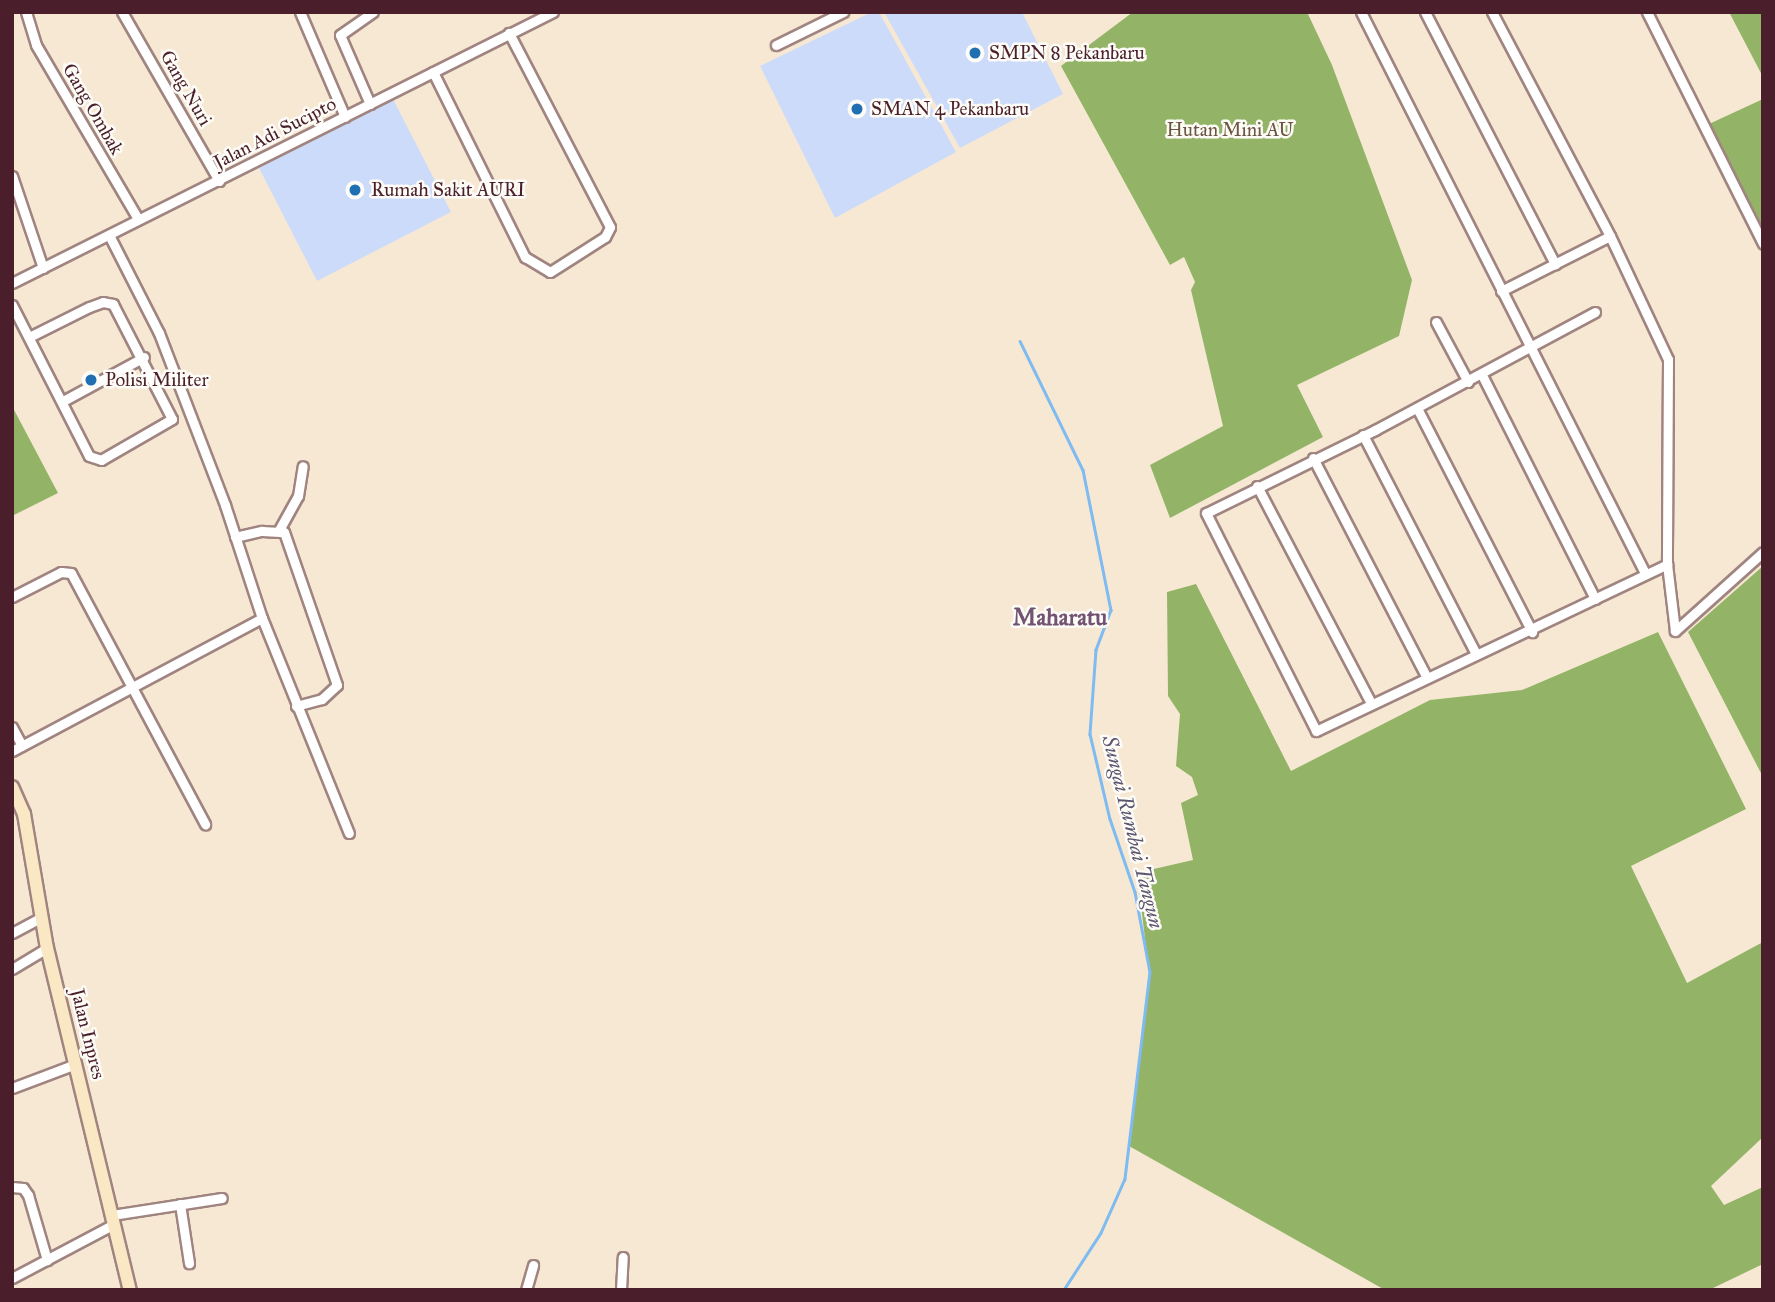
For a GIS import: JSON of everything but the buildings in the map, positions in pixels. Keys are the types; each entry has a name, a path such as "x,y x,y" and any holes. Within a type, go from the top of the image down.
{"main road":[{"name":"Jalan Inpres","path":"12,787 27,827 47,948 130,1290"}],"street":[{"name":"Gang Ombak","path":"26,12 36,45 138,219"},
{"name":"Gang Nuri","path":"122,12 219,181"},
{"path":"300,12 345,117"},
{"path":"370,104 340,35 373,12"},
{"path":"1361,12 1529,349 1645,573"},
{"path":"1424,12 1555,264"},
{"path":"1492,12 1611,236 1668,359 1667,564 1675,631 1763,552"},
{"path":"1647,12 1763,244"},
{"name":"Jalan Adi Sucipto","path":"12,283 219,181 547,13"},
{"path":"776,46 842,13"},
{"path":"433,72 525,257 550,272 605,237 610,227 509,33"},
{"path":"12,176 43,268"},
{"path":"109,234 159,334 235,537 262,618 349,833"},
{"path":"1501,291 1611,236"},
{"path":"12,305 29,337 63,401 85,450 97,460 165,426 172,419 171,410 144,357 113,304 103,302 29,337"},
{"path":"1595,312 1468,382 1206,513 1311,726 1322,730 1475,652 1532,632 1667,564"},
{"path":"1436,322 1468,382"},
{"path":"63,401 144,357"},
{"path":"1482,374 1595,599"},
{"path":"1417,408 1532,632"},
{"path":"1363,435 1475,652"},
{"path":"1313,458 1426,676"},
{"path":"279,530 298,496 303,466"},
{"path":"1257,486 1371,703"},
{"path":"235,537 279,530 284,532 337,685 321,699 296,706"},
{"path":"12,597 61,572 71,573 205,824"},
{"path":"12,751 262,618"},
{"path":"12,727 22,746"},
{"path":"12,933 42,917"},
{"path":"12,969 47,948"},
{"path":"12,1088 76,1064"},
{"path":"12,1187 23,1188 28,1195 47,1260"},
{"path":"12,1278 47,1260 113,1219 222,1198"},
{"path":"180,1204 189,1263"},
{"path":"621,1290 623,1257"},
{"path":"526,1290 533,1265"}],"shaded area":[{"name":"SMAN 4 Pekanbaru","path":"872,12 879,12 956,152 835,218 760,66"},
{"name":"SMPN 8 Pekanbaru","path":"884,12 1022,12 1063,94 960,148"},
{"name":"Rumah Sakit AURI","path":"393,99 451,212 317,281 259,168"}],"green space":[{"name":"Hutan Mini AU","path":"1133,12 1307,12 1332,65 1412,280 1399,336 1297,385 1323,437 1170,518 1150,465 1223,426 1191,290 1195,282 1184,257 1170,265 1061,66"},
{"path":"1729,12 1763,12 1763,77"},
{"path":"1763,99 1763,231 1709,124"},
{"path":"12,406 58,493 12,516"},
{"path":"1763,566 1763,777 1688,632"},
{"path":"1196,584 1291,771 1430,700 1522,690 1658,632 1746,809 1631,866 1687,983 1763,942 1763,1137 1711,1186 1724,1205 1763,1187 1763,1264 1709,1290 1385,1290 1129,1146 1149,972 1139,889 1145,871 1193,860 1181,803 1198,795 1192,777 1176,766 1180,714 1168,696 1167,592"}],"waterway":[{"name":"Sungai Rumbai Tangun","path":"1020,341 1083,470 1111,610 1096,650 1090,734 1110,819 1135,892 1150,972 1125,1179 1101,1233 1064,1290"}],"place":[{"name":"SMPN 8 Pekanbaru","path":"975,53"},
{"name":"SMAN 4 Pekanbaru","path":"857,109"},
{"name":"Rumah Sakit AURI","path":"355,190"},
{"name":"Polisi Militer","path":"91,380"}],"district":[{"name":"Maharatu","path":"1060,617"}]}
